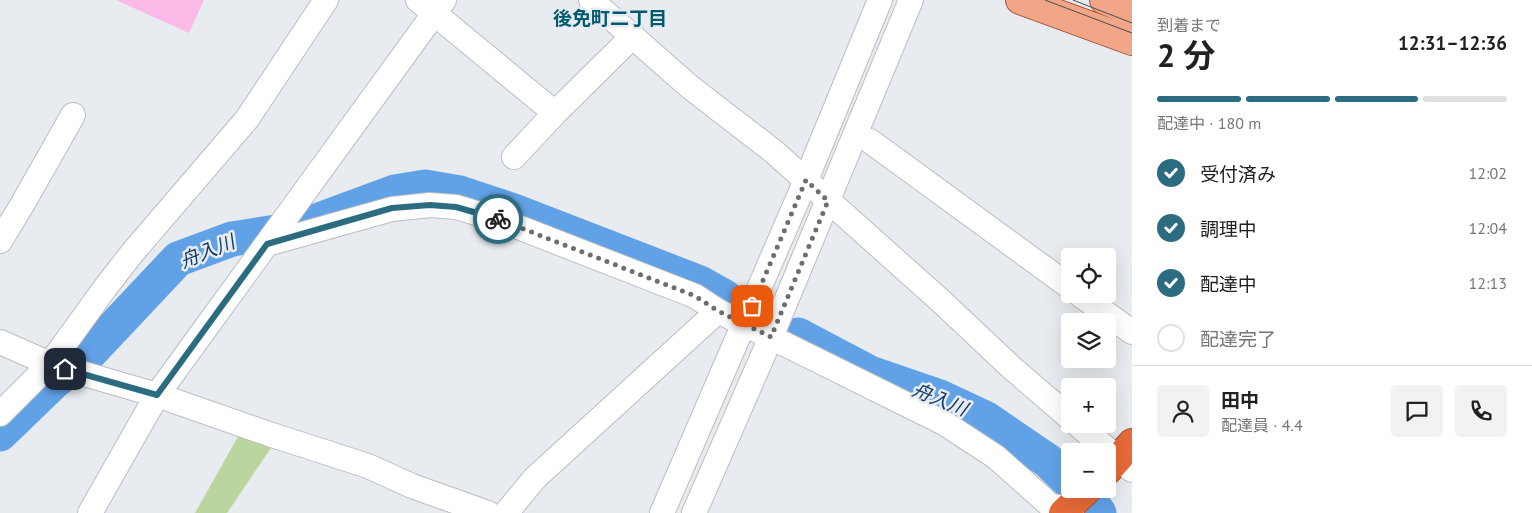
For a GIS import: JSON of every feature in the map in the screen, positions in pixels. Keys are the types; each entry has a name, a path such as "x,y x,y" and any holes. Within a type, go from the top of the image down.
{"highway":[{"path":"1068,511 1080,498"}],"main road":[{"path":"1020,0 1132,41"},
{"path":"1104,0 1132,12"}],"street":[{"path":"0,414 65,368 104,288 247,119 326,0"},
{"path":"591,0 690,87 806,180 1061,410"},
{"path":"662,513 745,324 880,0"},
{"path":"694,513 771,337 911,0"},
{"path":"90,513 157,395 292,209 432,4 555,113"},
{"path":"514,157 555,113 633,36"},
{"path":"0,241 73,115"},
{"path":"870,141 1061,280"},
{"path":"269,241 392,208 430,205 456,207 500,220 695,296 718,311 944,423 996,457 1051,506 1068,511"},
{"path":"1092,303 1132,332"},
{"path":"506,513 535,478 718,311"},
{"path":"0,342 65,368 157,395 368,466 412,486 488,513"},
{"path":"1088,433 1122,460"}],"green space":[{"path":"240,433 275,442 227,513 195,513"}],"building":[{"path":"116,0 204,0 189,33"}],"waterway":[{"name":"舟入川","path":"0,434 56,380 82,361 178,259 232,239 295,229 395,192 425,187 460,193 514,211 700,283 725,297"},
{"name":"舟入川","path":"798,335 870,373 940,397 985,418 1048,461 1061,473"},
{"name":"舟入川","path":"1093,505 1099,513"}],"tram line":[{"path":"1045,0 1132,33"},
{"path":"1073,0 1132,23"}],"way so far":[{"path":"498,219 695,296 718,311 771,337 828,201 806,180 752,306"}],"district":[{"name":"後免町二丁目","path":"610,18"}],"route":[{"path":"65,369 157,395 267,244 392,208 430,205 456,207 498,219"}]}
